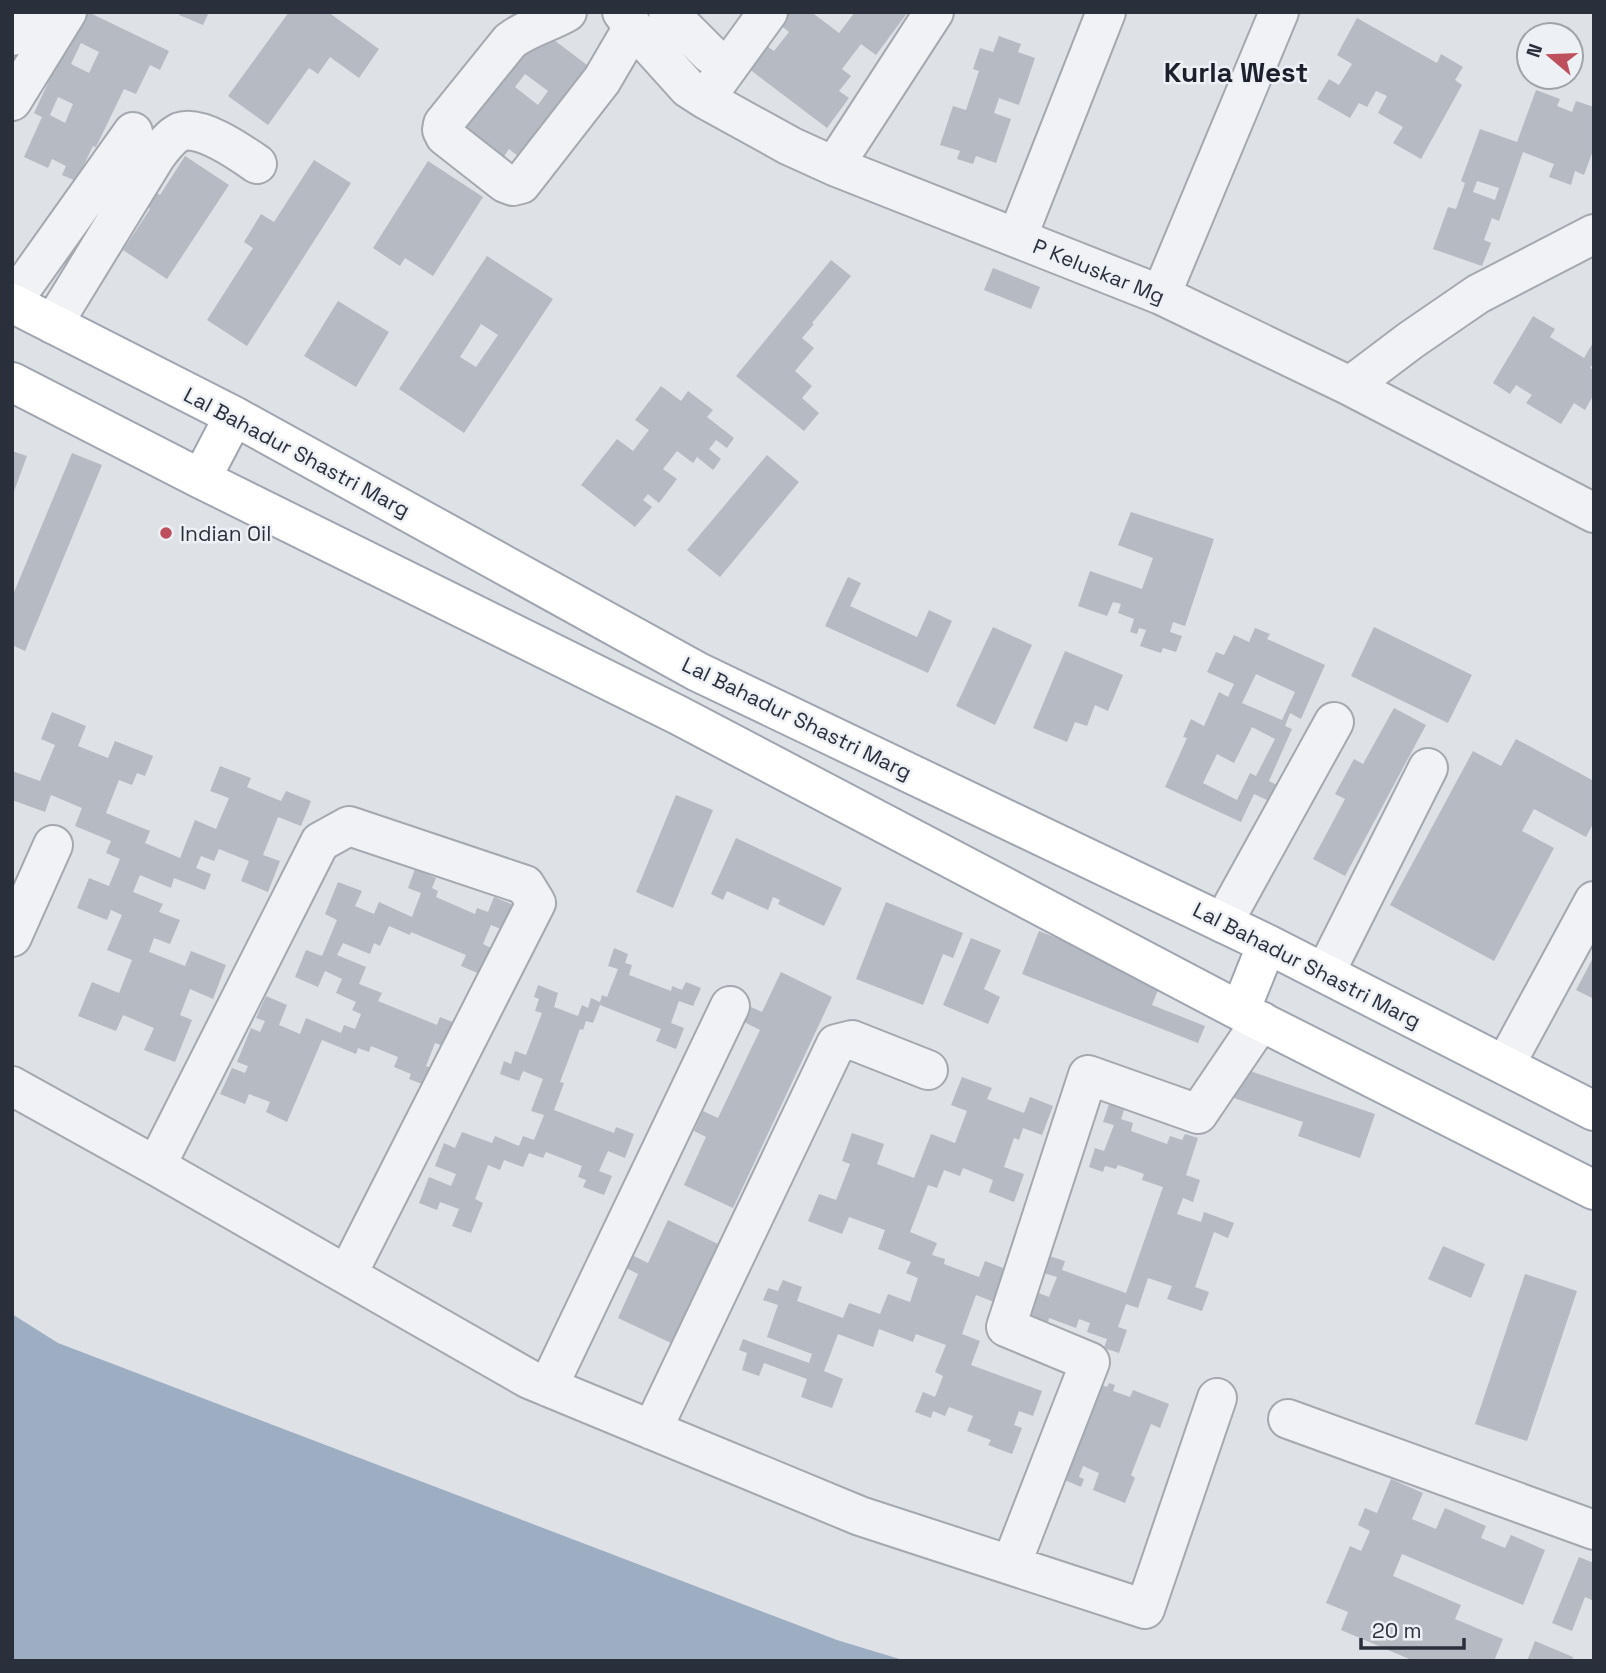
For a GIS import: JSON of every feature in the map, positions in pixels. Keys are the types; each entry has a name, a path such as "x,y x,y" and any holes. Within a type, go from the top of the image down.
{"main road":[{"name":"Lal Bahadur Shastri Marg","path":"12,302 234,416 698,672 1267,944 1594,1111"},
{"path":"12,383 678,715 1251,1016 1594,1190"},
{"path":"201,479 234,416"},
{"path":"678,715 698,672"},
{"path":"1251,1016 1267,944"}],"street":[{"path":"12,36 26,12"},
{"path":"12,101 67,12"},
{"path":"566,12 510,41 443,124 445,136 505,183 513,186 521,184 602,80 628,20"},
{"path":"668,12 710,54"},
{"path":"697,94 710,54 736,12"},
{"path":"697,94 768,12"},
{"path":"826,162 915,12"},
{"path":"826,162 934,12"},
{"path":"1017,238 1106,12"},
{"path":"1161,295 1279,12"},
{"name":"P Keluskar Mg","path":"628,20 697,94 790,146 1161,295 1350,386 1594,513"},
{"path":"53,324 156,156 181,132 196,131 229,145 257,164"},
{"path":"12,302 132,132"},
{"path":"1350,386 1478,294 1594,234"},
{"path":"1223,923 1334,722"},
{"path":"1325,973 1428,768"},
{"path":"156,1166 320,842 349,826 525,885 536,902 348,1275"},
{"path":"12,937 53,845"},
{"path":"1505,1065 1594,901"},
{"path":"548,1387 730,1006"},
{"path":"1011,1565 1090,1362 1006,1327 1087,1075 1198,1114 1251,1016"},
{"path":"652,1430 836,1044 852,1040 928,1070"},
{"path":"12,1086 530,1379 860,1516 1144,1609 1217,1398"},
{"path":"1288,1419 1594,1530"}],"water":[{"path":"12,1314 58,1343 837,1640 906,1661 12,1661"}],"building":[{"path":"81,12 88,12 169,51 160,70 150,65 136,94 124,89 76,181 62,175 66,166 52,159 48,168 24,157 42,117 34,113","holes":["81,43 99,52 89,73 71,64","58,97 73,104 65,123 50,115"]},
{"path":"181,12 209,12 203,25 179,15"},
{"path":"289,12 328,12 379,49 359,78 330,57 318,74 309,68 268,125 228,96"},
{"path":"774,12 815,12 814,14 839,33 855,12 908,12 876,55 861,44 842,69 851,76 839,91 849,98 827,128 744,65 761,42 774,51 789,32 770,17"},
{"path":"1357,18 1437,63 1441,54 1463,67 1455,80 1462,85 1421,159 1393,143 1403,127 1378,113 1387,96 1376,91 1367,107 1359,103 1350,118 1317,99 1329,79 1339,85 1352,64 1337,55"},
{"path":"542,31 591,68 529,165 509,149 497,167 448,128","holes":["525,74 548,91 538,105 515,87"]},
{"path":"999,36 1021,44 1018,52 1035,58 1019,105 999,98 994,113 1011,119 996,163 976,156 973,164 957,159 960,151 940,145 953,106 966,110 979,71 973,69 980,48 993,52"},
{"path":"1536,91 1560,99 1557,106 1572,112 1576,101 1594,107 1594,148 1584,175 1575,171 1571,185 1549,177 1554,164 1523,152 1499,221 1492,218 1484,240 1491,243 1482,266 1433,249 1448,207 1456,209 1465,183 1461,181 1480,129 1517,142","holes":["1477,181 1499,188 1495,200 1473,192"]},
{"path":"185,156 229,185 167,279 123,250 150,209 143,204 152,190 160,195"},
{"path":"314,160 351,183 247,346 207,320 253,248 244,242 261,214 274,222"},
{"path":"428,161 483,197 433,276 405,258 400,266 373,248"},
{"path":"487,256 553,299 464,433 399,389","holes":["481,324 498,335 476,367 460,357"]},
{"path":"831,260 851,276 802,338 814,348 795,371 812,386 802,398 819,413 804,431 736,376"},
{"path":"993,268 1040,287 1031,309 984,290"},
{"path":"338,301 389,332 356,387 304,356"},
{"path":"1533,316 1555,329 1550,337 1584,358 1594,341 1594,363 1590,368 1594,370 1594,394 1585,410 1574,403 1561,424 1526,403 1532,395 1516,385 1510,394 1493,383"},
{"path":"661,386 681,401 688,391 713,410 707,417 734,438 727,448 716,440 709,449 721,459 713,470 697,457 693,463 677,451 663,469 677,479 659,503 648,494 643,500 652,507 635,527 581,485 617,439 633,451 649,430 635,420"},
{"path":"12,451 27,456 13,494 12,494"},
{"path":"72,453 102,465 25,651 12,645 12,597"},
{"path":"767,455 799,482 720,577 687,550"},
{"path":"1131,512 1214,539 1185,626 1173,622 1170,632 1182,636 1176,652 1163,648 1161,653 1140,646 1146,630 1139,628 1137,634 1130,632 1134,619 1118,613 1121,604 1113,602 1107,616 1078,606 1090,571 1142,589 1153,558 1118,545"},
{"path":"848,577 861,583 850,606 917,637 929,610 952,621 928,673 825,626"},
{"path":"993,627 1032,645 995,725 956,706"},
{"path":"1374,627 1472,675 1448,723 1351,676"},
{"path":"1255,628 1270,634 1267,639 1325,665 1301,719 1290,713 1285,726 1292,729 1269,781 1277,785 1269,801 1254,794 1241,822 1165,787 1187,738 1183,737 1191,719 1204,726 1219,692 1228,697 1234,684 1207,672 1216,652 1224,655 1234,635 1249,642","holes":["1256,674 1295,692 1282,720 1242,703","1252,727 1275,739 1256,776 1250,773 1237,800 1203,783 1217,754 1234,763"]},
{"path":"1065,651 1123,675 1108,711 1095,705 1087,726 1075,722 1067,742 1033,728"},
{"path":"1394,708 1426,725 1345,876 1313,859 1345,799 1335,794 1354,759 1363,764"},
{"path":"52,712 86,726 78,746 108,758 115,741 153,756 145,776 137,773 132,785 119,780 106,813 150,831 145,843 180,858 195,820 216,829 229,798 210,791 220,766 251,778 247,787 281,801 286,791 311,801 301,826 278,817 263,855 280,861 268,892 241,881 249,861 219,849 214,861 201,856 196,868 211,874 205,890 174,878 171,888 140,875 133,892 163,904 159,912 180,920 170,944 154,938 149,952 185,966 191,951 226,965 213,999 190,989 180,1015 192,1020 175,1062 144,1050 154,1028 123,1015 116,1031 78,1016 92,982 119,993 132,960 107,950 122,915 111,910 107,920 77,908 89,878 109,886 120,859 106,853 111,841 75,826 82,808 51,795 45,812 12,800 12,771 40,781 55,745 41,739"},
{"path":"1516,739 1594,781 1594,822 1586,837 1534,809 1522,831 1554,848 1494,961 1390,905 1473,751 1501,766"},
{"path":"676,795 713,810 673,908 636,892"},
{"path":"736,838 842,888 824,926 778,904 780,900 773,897 768,910 727,891 723,900 711,894"},
{"path":"415,869 436,878 432,888 438,891 436,897 475,914 477,908 488,912 494,897 523,909 513,934 491,925 483,944 491,948 480,974 461,966 466,955 411,932 410,935 389,926 380,946 374,943 370,954 343,943 337,955 366,967 359,984 382,993 378,1001 437,1025 440,1017 460,1025 450,1049 435,1043 426,1066 437,1071 430,1087 409,1079 411,1074 394,1067 398,1057 371,1046 369,1052 358,1048 356,1054 322,1040 287,1122 266,1112 270,1102 249,1094 245,1104 220,1094 232,1068 245,1073 248,1066 237,1062 251,1028 260,1032 265,1021 256,1018 266,996 287,1005 279,1025 300,1034 306,1018 341,1033 344,1025 355,1029 361,1014 352,1010 356,1002 336,993 342,979 325,971 318,987 295,977 306,950 322,956 337,920 325,914 338,882 362,891 355,906 374,914 379,902 412,917 421,893 408,888"},
{"path":"886,902 963,933 953,958 943,954 923,1005 856,979"},
{"path":"1039,931 1162,980 1152,1005 1205,1026 1198,1043 1022,974"},
{"path":"971,938 1001,950 984,989 1000,997 988,1024 943,1005"},
{"path":"614,948 628,954 625,963 632,965 629,975 671,991 672,986 682,990 686,982 701,988 693,1006 679,1001 671,1023 684,1028 676,1049 656,1041 661,1029 600,1005 593,1023 586,1021 583,1030 580,1029 560,1082 564,1083 554,1110 614,1133 616,1127 634,1134 625,1158 608,1151 599,1171 612,1176 604,1195 583,1187 586,1180 578,1177 582,1166 546,1152 543,1158 529,1153 523,1167 504,1160 500,1170 488,1165 475,1199 483,1203 471,1233 452,1226 459,1209 440,1202 437,1210 419,1203 429,1177 451,1186 456,1174 435,1166 444,1143 455,1148 462,1132 492,1143 495,1136 519,1146 523,1136 534,1140 544,1115 531,1111 543,1079 523,1071 519,1081 500,1074 504,1061 511,1064 515,1051 526,1055 542,1013 535,1011 539,999 534,997 538,985 558,993 554,1007 578,1016 582,1005 588,1008 591,998 600,1002 602,995 607,997 618,969 608,966"},
{"path":"1594,956 1594,999 1576,990"},
{"path":"781,972 832,997 733,1208 684,1185 706,1137 694,1131 703,1111 718,1118 760,1030 744,1022 751,1007 762,1012"},
{"path":"1244,1069 1375,1114 1360,1158 1298,1136 1303,1122 1234,1098"},
{"path":"962,1077 992,1088 987,1099 1024,1113 1030,1097 1053,1106 1042,1135 1023,1128 1019,1140 1014,1138 1004,1167 1024,1174 1014,1202 989,1192 993,1180 963,1168 960,1176 944,1170 937,1188 928,1185 910,1232 937,1243 932,1255 945,1259 944,1264 979,1277 985,1261 1011,1271 999,1304 976,1295 962,1334 980,1341 971,1365 1042,1391 1033,1416 1019,1411 1014,1425 1022,1428 1012,1454 988,1445 991,1440 967,1431 973,1416 949,1407 945,1416 933,1411 931,1418 915,1412 923,1392 935,1397 943,1376 935,1372 946,1345 916,1334 913,1342 879,1329 873,1347 838,1334 824,1371 843,1379 832,1408 801,1397 807,1379 764,1363 759,1376 742,1370 747,1353 739,1350 743,1339 809,1363 812,1354 767,1337 778,1305 763,1300 768,1288 778,1291 783,1280 802,1287 797,1301 843,1318 849,1303 880,1314 888,1294 910,1302 918,1278 906,1273 911,1262 878,1249 885,1230 849,1217 842,1234 808,1221 819,1194 836,1200 850,1164 842,1161 852,1133 884,1144 877,1164 914,1178 931,1134 955,1143 967,1111 951,1105"},
{"path":"1109,1104 1124,1110 1121,1119 1133,1123 1131,1131 1167,1144 1170,1136 1182,1140 1185,1134 1198,1138 1186,1175 1200,1180 1193,1202 1183,1198 1177,1214 1201,1222 1204,1212 1234,1223 1228,1238 1214,1232 1195,1287 1209,1292 1202,1311 1167,1299 1172,1286 1148,1278 1138,1308 1126,1304 1118,1327 1127,1330 1119,1353 1104,1348 1107,1339 1087,1332 1090,1323 1079,1319 1076,1328 1049,1318 1048,1323 1028,1316 1036,1292 1049,1297 1057,1277 1043,1273 1049,1256 1065,1261 1062,1270 1126,1293 1163,1187 1142,1180 1144,1174 1118,1165 1116,1169 1105,1166 1103,1172 1089,1167 1095,1148 1104,1151 1114,1125 1103,1122"},
{"path":"668,1220 718,1244 671,1343 618,1318 638,1274 626,1268 632,1255 648,1263"},
{"path":"1443,1246 1485,1264 1471,1298 1428,1279"},
{"path":"1525,1274 1577,1291 1527,1441 1475,1424"},
{"path":"1087,1379 1107,1387 1109,1383 1115,1385 1113,1391 1130,1397 1133,1390 1169,1404 1160,1428 1151,1424 1131,1475 1135,1478 1125,1503 1093,1490 1099,1473 1083,1466 1079,1477 1084,1479 1081,1487 1051,1474"},
{"path":"1391,1479 1423,1493 1412,1519 1436,1529 1445,1508 1486,1526 1481,1538 1505,1548 1511,1535 1545,1550 1523,1605 1402,1554 1393,1576 1461,1605 1455,1619 1503,1639 1494,1661 1414,1661 1341,1630 1348,1612 1326,1603 1350,1546 1361,1551 1370,1531 1358,1525 1365,1508 1377,1513"},
{"path":"1579,1557 1594,1563 1594,1601 1585,1597 1572,1631 1552,1623"},
{"path":"1535,1641 1573,1657 1572,1661 1527,1661"}],"place":[{"name":"Indian Oil","path":"166,533"}],"district":[{"name":"Kurla West","path":"1236,72"}]}
